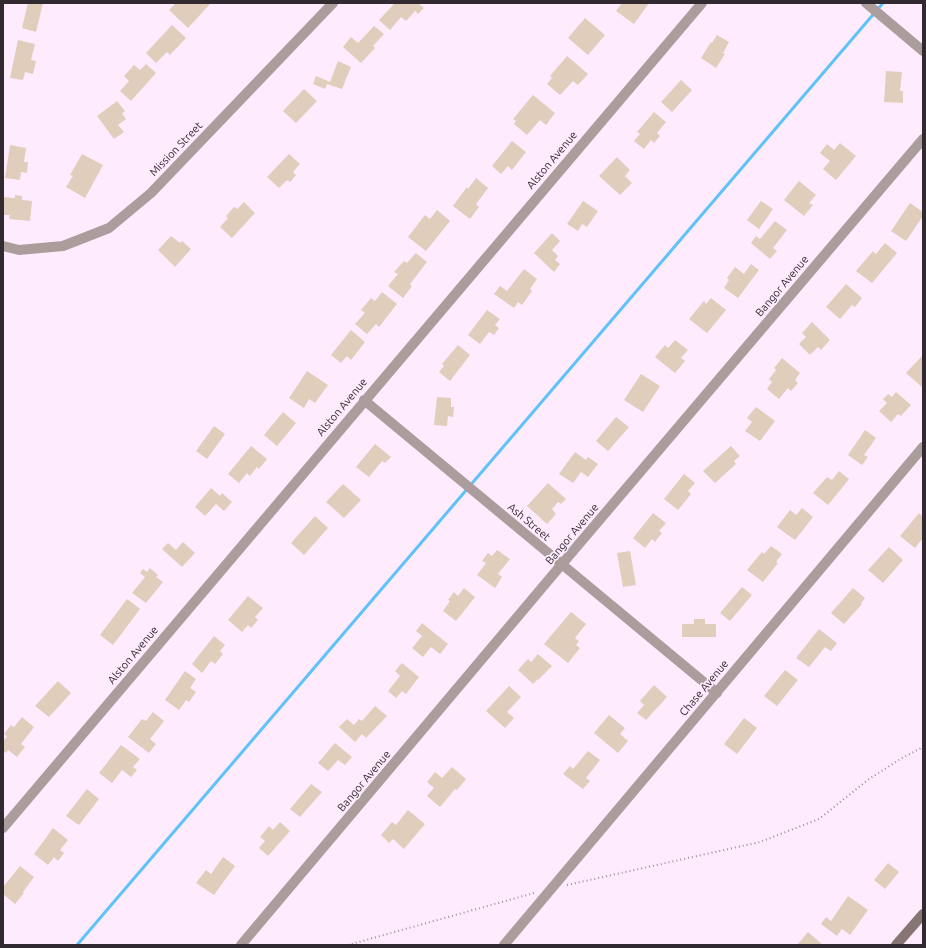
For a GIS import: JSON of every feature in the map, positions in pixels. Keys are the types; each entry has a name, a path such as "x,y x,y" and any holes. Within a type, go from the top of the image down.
{"street":[{"name":"Mission Street","path":"3,246 20,250 63,246 109,228 151,193 333,3"},
{"name":"Alston Avenue","path":"3,828 364,400 702,3"},
{"path":"866,3 923,51"},
{"name":"Bangor Avenue","path":"242,945 562,564 923,139"},
{"name":"Ash Street","path":"364,400 717,692"},
{"name":"Chase Avenue","path":"504,945 923,447"},
{"path":"896,945 923,914"}],"path":[{"path":"348,945 552,888 760,842 819,819 869,779 902,758 923,747"}],"building":[{"path":"28,3 43,3 36,32 22,28"},
{"path":"176,3 211,3 188,28 169,10"},
{"path":"395,3 418,3 424,8 418,14 415,11 406,21 401,17 390,30 379,20"},
{"path":"622,3 649,3 634,24 616,11"},
{"path":"585,18 605,35 588,55 568,38"},
{"path":"172,25 186,38 170,55 167,52 156,63 146,53"},
{"path":"374,26 384,34 373,46 375,48 361,63 343,47 351,37 358,43"},
{"path":"717,35 729,42 723,53 725,54 716,68 701,58"},
{"path":"18,40 35,44 31,60 36,61 33,74 25,72 23,80 10,78"},
{"path":"567,56 588,74 578,85 573,81 560,95 547,84 552,78 550,76"},
{"path":"338,61 351,67 342,89 327,84 325,89 313,84 316,76 330,82"},
{"path":"146,64 156,73 131,101 120,91 129,81 124,76 134,65 140,70"},
{"path":"886,71 902,72 900,91 903,91 903,103 884,102"},
{"path":"681,80 692,90 672,112 661,102"},
{"path":"304,89 317,101 296,123 283,111"},
{"path":"533,95 555,113 546,125 540,120 527,135 514,124 516,121 513,119"},
{"path":"117,101 125,111 122,114 126,119 118,125 124,132 114,139 97,116"},
{"path":"654,112 666,122 657,133 660,136 654,143 651,140 644,149 634,141 640,134 637,132"},
{"path":"512,141 526,152 512,170 508,166 501,174 492,166"},
{"path":"840,143 856,156 836,180 823,169 830,161 820,153 827,144 834,150"},
{"path":"10,145 26,148 24,162 28,162 27,173 21,172 20,180 5,178"},
{"path":"82,154 103,165 85,198 66,187 73,176 70,175"},
{"path":"289,154 300,164 293,172 296,175 290,182 287,180 279,188 267,177"},
{"path":"617,157 630,170 625,176 632,183 620,195 599,176"},
{"path":"476,178 488,188 476,204 479,207 470,219 453,206 467,187 468,189"},
{"path":"799,181 816,195 809,203 813,205 804,216 784,200"},
{"path":"15,195 22,196 22,200 32,201 30,221 9,219 10,215 3,215 3,197 15,198"},
{"path":"583,201 598,211 587,227 582,224 578,231 567,224"},
{"path":"761,201 773,209 759,229 747,220"},
{"path":"244,202 255,213 232,238 220,227 228,218 226,216 234,207 237,209"},
{"path":"910,203 923,212 923,216 906,241 891,231"},
{"path":"437,210 450,221 426,251 408,237 425,215 430,219"},
{"path":"775,221 787,230 773,248 777,251 770,259 751,243 756,236 760,239"},
{"path":"552,233 560,241 552,250 558,256 555,260 560,264 554,272 534,253"},
{"path":"171,236 180,243 182,241 191,249 175,267 158,250"},
{"path":"885,243 897,253 872,283 856,271 873,251 876,254"},
{"path":"416,253 427,262 410,284 412,286 403,298 388,286 398,274 394,272 404,261 407,263"},
{"path":"751,264 759,270 738,298 724,288 729,280 727,278 735,267 744,274"},
{"path":"524,269 537,279 530,289 532,291 522,305 518,302 514,308 494,294 500,286 507,291"},
{"path":"846,284 862,298 855,307 852,305 840,319 826,307"},
{"path":"382,292 397,304 379,327 376,324 367,334 355,324 365,313 361,310 371,298 375,301"},
{"path":"711,298 726,310 707,333 689,319 704,301 706,304"},
{"path":"487,310 500,319 495,325 499,328 494,335 489,332 480,344 468,335"},
{"path":"812,322 830,340 821,350 818,347 810,355 799,344 806,337 802,333"},
{"path":"351,330 365,342 351,360 347,356 341,363 331,355"},
{"path":"675,340 688,350 681,358 685,361 675,373 655,357 665,345 668,348"},
{"path":"458,345 470,355 450,381 439,372 444,366 442,364"},
{"path":"923,355 923,388 906,373"},
{"path":"782,358 800,373 795,380 798,383 791,391 788,388 779,399 767,389 772,382 769,379 776,370 774,368"},
{"path":"307,371 328,385 315,403 309,399 304,408 289,398"},
{"path":"641,374 660,386 643,412 624,400"},
{"path":"896,392 911,405 901,416 898,414 891,422 879,411 887,403 883,399 888,394 892,397"},
{"path":"437,397 451,398 451,407 454,407 453,417 448,416 447,426 434,425"},
{"path":"756,407 775,421 760,441 745,431 752,422 747,418"},
{"path":"283,412 296,423 277,446 264,435"},
{"path":"616,417 629,427 608,451 596,441"},
{"path":"214,426 225,434 207,459 196,451"},
{"path":"865,430 876,438 864,455 868,457 862,465 848,455"},
{"path":"375,444 391,457 385,463 382,461 369,477 356,467"},
{"path":"251,446 267,459 259,469 257,467 250,476 247,473 239,483 228,474"},
{"path":"731,446 740,456 734,461 736,464 715,483 703,471"},
{"path":"575,452 586,460 588,457 598,464 588,477 581,472 573,483 559,474"},
{"path":"839,471 849,479 828,505 813,493 827,477 832,480"},
{"path":"684,474 695,483 688,491 691,494 678,510 664,499"},
{"path":"548,483 566,499 561,504 558,502 552,509 556,514 547,524 527,506"},
{"path":"343,484 361,500 344,518 326,502"},
{"path":"211,488 220,496 222,493 232,502 224,511 216,504 205,516 195,507"},
{"path":"802,508 813,517 795,540 777,527 790,510 796,515"},
{"path":"653,513 666,523 659,531 662,533 655,542 652,539 645,548 633,538"},
{"path":"919,513 923,517 923,538 915,548 900,536"},
{"path":"315,516 328,528 304,555 291,543"},
{"path":"183,542 195,553 182,567 162,549 168,543 176,550"},
{"path":"771,546 782,554 776,562 778,563 763,582 747,570 762,552 764,554"},
{"path":"889,547 903,560 883,583 868,570"},
{"path":"497,550 510,559 498,574 502,577 495,588 477,575 486,563 482,561 488,553 492,556"},
{"path":"630,551 636,585 623,587 617,553"},
{"path":"150,568 158,575 156,577 163,582 146,603 132,593 145,577 140,573 143,569 147,572"},
{"path":"742,587 752,595 730,621 720,613"},
{"path":"464,588 475,597 456,621 443,611 454,592 458,596"},
{"path":"853,588 865,598 861,603 862,604 844,624 831,613"},
{"path":"248,596 263,608 255,617 258,620 251,628 248,625 242,632 228,620"},
{"path":"127,599 140,609 113,645 100,635"},
{"path":"571,612 586,624 575,638 579,641 576,645 580,648 568,663 544,644"},
{"path":"694,619 705,619 705,624 716,624 716,637 682,637 682,624 694,624"},
{"path":"422,623 448,644 440,654 431,647 423,657 412,648 422,636 416,631"},
{"path":"819,629 837,643 831,651 825,647 809,667 796,658"},
{"path":"214,636 225,645 220,651 223,654 215,664 211,661 202,673 192,664"},
{"path":"538,654 552,666 533,684 518,670 528,659 531,662"},
{"path":"402,663 419,677 406,694 402,691 396,698 388,691 400,676 395,671"},
{"path":"785,670 798,680 777,706 764,696"},
{"path":"185,671 196,679 190,688 196,692 189,702 186,700 179,710 165,700"},
{"path":"58,681 71,693 49,717 35,706"},
{"path":"654,685 667,697 646,720 637,713 644,705 640,701"},
{"path":"509,686 521,697 507,712 514,718 505,728 486,711"},
{"path":"375,706 387,716 366,738 362,734 355,742 339,727 347,719 354,725 359,719 362,721"},
{"path":"153,712 164,721 150,739 156,744 149,753 128,737 142,719 146,721"},
{"path":"609,715 625,728 620,734 628,741 618,753 594,733"},
{"path":"22,717 34,727 21,744 25,747 17,757 8,750 6,753 3,751 3,742 7,736 4,734 11,725 14,727"},
{"path":"744,718 757,728 737,754 724,744"},
{"path":"335,743 352,757 345,765 338,760 328,771 318,763"},
{"path":"121,745 140,759 133,767 137,770 131,777 122,770 112,783 99,773"},
{"path":"588,751 600,760 586,778 590,781 583,789 563,774 570,766 573,769"},
{"path":"452,767 466,779 457,790 455,789 440,807 427,796 434,788 427,782 435,772 442,778"},
{"path":"311,784 322,792 300,817 290,809"},
{"path":"87,789 99,799 79,825 66,816"},
{"path":"408,810 425,824 404,849 393,839 389,843 381,835 392,822 396,825"},
{"path":"280,822 290,831 268,856 259,848 265,841 260,837 269,826 273,830"},
{"path":"53,828 68,840 60,850 64,853 58,861 54,857 48,865 34,854"},
{"path":"223,857 235,866 214,895 196,883 206,870 211,874"},
{"path":"888,863 899,872 885,889 874,880"},
{"path":"20,866 34,877 15,904 3,894 3,887"},
{"path":"848,896 868,910 850,935 842,929 837,936 821,924 826,917 831,921"},
{"path":"808,932 823,945 797,945"}],"waterway":[{"path":"77,945 883,3"}]}
